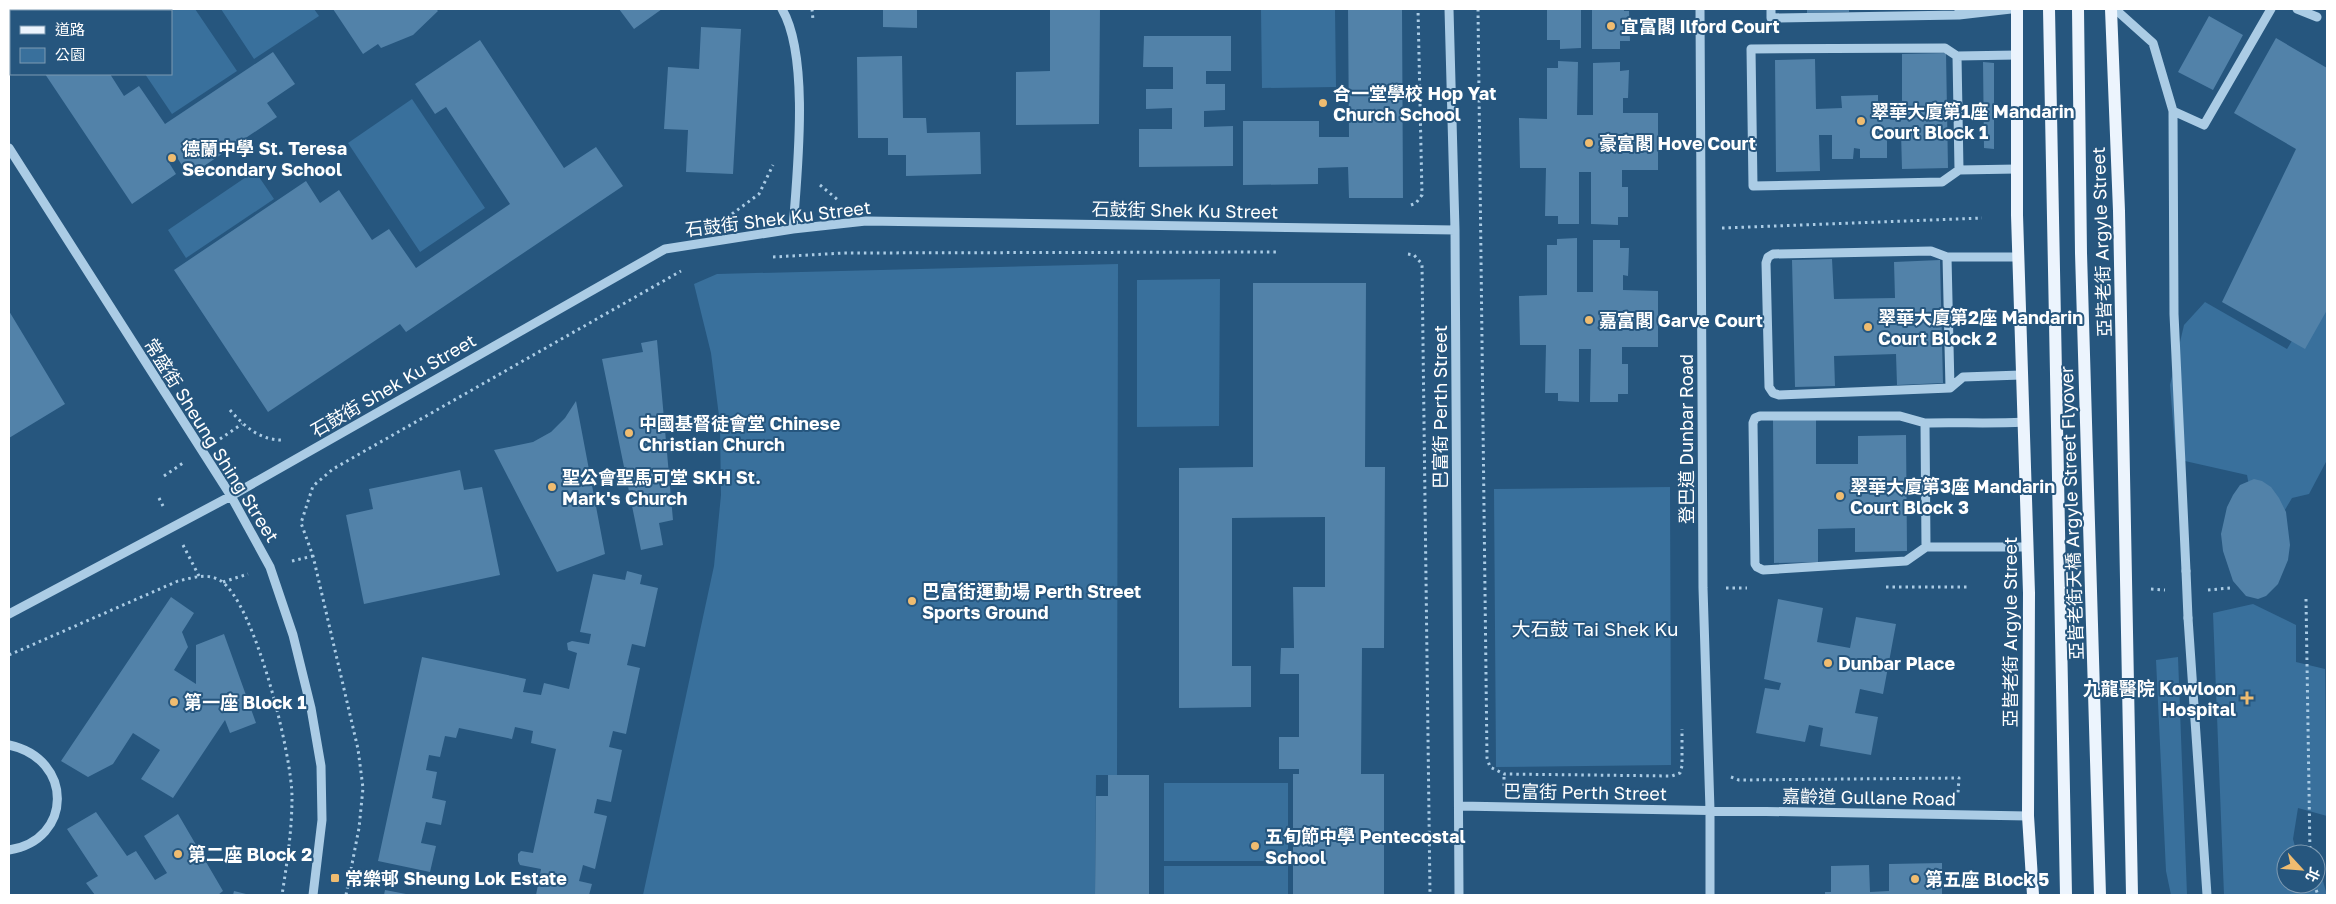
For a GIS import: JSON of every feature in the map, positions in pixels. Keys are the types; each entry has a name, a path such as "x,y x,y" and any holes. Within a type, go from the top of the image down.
{"main road":[{"name":"亞皆老街 Argyle Street","path":"2017,9 2018,257 2027,547 2028,816 2033,895"},
{"name":"亞皆老街天橋 Argyle Street Flyover","path":"2049,9 2066,895"},
{"name":"亞皆老街天橋 Argyle Street Flyover","path":"2078,9 2081,253 2100,895"},
{"name":"亞皆老街 Argyle Street","path":"2110,9 2119,211 2132,895"}],"street":[{"path":"782,9 790,22 794,46 799,118 793,229"},
{"name":"巴富街 Perth Street","path":"1449,9 1455,230 1459,895"},
{"name":"登巴道 Dunbar Road","path":"1700,9 1703,588 1710,810 1710,895"},
{"path":"1771,9 1771,18 2011,9"},
{"path":"2114,9 2153,43 2173,111 2174,314 2188,618 2207,895"},
{"path":"2173,111 2204,124 2271,9"},
{"path":"2297,9 2317,17"},
{"path":"2017,169 1959,170 1942,182 1753,186 1751,49 1946,48 1957,56 2018,55"},
{"path":"1957,56 1959,170"},
{"name":"常盛街 Sheung Shing Street","path":"9,148 231,496 270,567 293,635 312,708 321,766 322,820 313,895"},
{"name":"石鼓街 Shek Ku Street","path":"9,614 231,496 665,249 793,229 866,221 1455,230"},
{"path":"2018,257 1947,257 1931,251 1772,254 1768,257 1766,263 1769,387 1779,395 1950,388 1963,377 2022,375"},
{"path":"1947,257 1950,388"},
{"path":"2023,422 1977,425 1963,422 1925,423 1900,416 1760,416 1755,418 1755,564 1757,568 1763,570 1906,561 1926,548 2027,547"},
{"path":"1925,423 1926,548"},
{"path":"9,745 27,750 42,760 52,774 57,791 56,809 49,826 38,840 22,848 9,850"},
{"name":"巴富街 Perth Street","path":"1459,806 1710,810"},
{"name":"嘉齡道 Gullane Road","path":"1710,810 2028,816"}],"path":[{"path":"812,9 814,24"},
{"path":"1405,207 1416,204 1422,195 1418,9"},
{"path":"1478,9 1487,758 1490,767 1504,774 1672,776 1680,773 1682,766 1682,720"},
{"path":"731,215 758,194 775,161"},
{"path":"817,181 836,199 842,201"},
{"path":"1719,228 1982,218"},
{"path":"768,258 843,253 1279,252"},
{"path":"1400,252 1414,255 1422,264 1430,895"},
{"path":"346,895 359,828 363,788 358,748 313,556 301,523 313,486 325,475 350,459 649,288 689,268"},
{"path":"230,410 242,424 259,435 272,440 288,440"},
{"path":"9,655 178,581 199,576 211,576 222,582 240,603 274,695 289,756 292,797 282,895"},
{"path":"2306,599 2310,844"},
{"path":"1739,780 1959,778"}],"green space":[{"path":"195,9 237,71 172,114 146,75 172,75 172,10 133,10"},
{"path":"221,9 314,9 319,16 254,59"},
{"path":"1261,9 1335,9 1336,87 1262,88"},
{"path":"412,99 485,208 420,252 348,143"},
{"path":"255,171 274,199 186,258 168,230"},
{"name":"巴富街運動場 Perth Street Sports Ground","path":"1118,264 1117,775 1096,775 1095,895 643,895 714,566 721,495 720,424 711,353 694,284 717,274"},
{"path":"1220,279 1219,426 1137,427 1137,280"},
{"path":"2327,284 2327,460 2309,494 2292,498 2270,535 2256,523 2247,475 2176,459 2170,385 2184,325 2205,302 2287,349"},
{"path":"1670,487 1671,765 1496,767 1494,489"},
{"path":"2253,604 2296,625 2296,662 2325,669 2327,816 2298,808 2293,839 2294,844 2276,844 2276,894 2326,894 2326,892 2327,895 2224,895 2213,613"},
{"path":"2178,657 2187,895 2171,895 2166,871 2156,660"},
{"path":"1164,783 1288,783 1288,861 1164,861"},
{"path":"1164,866 1288,866 1288,895 1164,895"}],"building":[{"path":"9,9 75,9 10,10 10,22"},
{"path":"333,9 436,9 438,11 413,35 381,48 378,44 363,54"},
{"path":"619,9 662,9 634,29"},
{"path":"883,9 917,9 917,28 883,27"},
{"path":"1050,9 1100,9 1099,124 1016,125 1016,72 1050,71"},
{"path":"1348,9 1402,9 1403,198 1349,198 1348,167 1318,168 1318,184 1243,185 1243,121 1319,121 1319,137 1349,137"},
{"name":"宜富閣 Ilford Court","path":"1547,9 1581,9 1581,48 1560,49 1560,40 1547,40"},
{"name":"宜富閣 Ilford Court","path":"1592,9 1624,9 1624,11 1629,11 1630,41 1620,41 1620,49 1592,49"},
{"path":"1807,9 1849,9 1849,12 1807,13"},
{"path":"2209,16 2243,35 2213,90 2178,72"},
{"path":"701,27 741,29 733,174 686,172 688,130 664,129 668,67 699,69"},
{"path":"1144,36 1231,36 1231,71 1206,71 1206,84 1225,84 1225,110 1204,111 1204,127 1233,126 1233,166 1139,167 1139,129 1172,129 1172,108 1146,109 1146,89 1173,89 1173,67 1143,67"},
{"path":"2276,38 2327,68 2327,310 2305,349 2222,302 2296,149 2234,113"},
{"path":"480,40 564,168 596,147 623,186 406,332 400,324 268,412 174,270 306,181 320,203 339,190 372,240 389,229 416,268 510,204 446,107 435,114 415,84"},
{"path":"273,52 295,84 267,103 277,117 189,176 176,156 168,161 176,174 132,204 46,75 111,75 124,96 139,86 165,124"},
{"name":"翠華大廈第1座 Mandarin Court Block 1","path":"1946,53 1948,168 1902,169 1901,132 1887,133 1887,158 1860,158 1860,149 1854,148 1853,159 1832,159 1832,135 1819,135 1820,171 1776,172 1775,60 1815,59 1816,109 1842,108 1841,96 1878,95 1878,110 1902,110 1902,54"},
{"path":"902,56 903,118 926,118 927,133 980,132 981,174 906,176 906,155 888,155 888,138 858,138 857,57"},
{"name":"豪富閣 Hove Court","path":"1558,61 1578,62 1577,115 1593,115 1593,63 1620,62 1620,71 1629,70 1628,98 1623,98 1623,113 1658,113 1658,170 1622,170 1622,187 1628,187 1628,217 1618,217 1618,225 1591,224 1591,172 1579,172 1579,224 1558,224 1558,216 1545,216 1546,168 1520,168 1519,118 1547,119 1547,68 1558,68"},
{"path":"1983,62 1994,63 1994,149 1984,148"},
{"name":"嘉富閣 Garve Court","path":"1577,238 1577,292 1593,292 1593,240 1620,240 1620,248 1629,248 1628,276 1623,275 1623,290 1658,291 1658,347 1622,347 1622,364 1628,364 1628,394 1618,394 1618,402 1590,402 1591,349 1579,349 1579,402 1558,401 1558,393 1545,393 1546,345 1520,345 1519,296 1547,295 1547,245 1557,245 1557,239"},
{"name":"翠華大廈第2座 Mandarin Court Block 2","path":"1832,259 1834,299 1895,298 1894,262 1940,260 1943,383 1897,385 1896,354 1834,356 1835,386 1795,387 1792,260"},
{"path":"1253,283 1366,283 1365,467 1385,467 1384,648 1362,648 1361,774 1384,774 1384,895 1293,895 1293,774 1299,774 1299,769 1279,769 1279,737 1299,737 1299,674 1280,674 1281,648 1294,648 1293,587 1325,587 1325,517 1232,518 1232,666 1251,666 1251,707 1179,708 1179,468 1253,467"},
{"path":"9,311 65,404 9,438"},
{"path":"657,340 673,520 659,523 663,545 641,550 602,359 643,352 641,343"},
{"path":"576,401 605,554 557,572 494,450 533,442 551,432 565,418"},
{"name":"翠華大廈第3座 Mandarin Court Block 3","path":"1773,420 1816,420 1816,464 1858,464 1858,436 1906,435 1907,551 1855,552 1855,528 1818,529 1818,562 1774,563"},
{"path":"460,470 464,490 482,487 500,575 364,604 346,515 373,509 369,489"},
{"path":"2254,479 2262,481 2271,487 2279,498 2286,512 2290,545 2288,560 2278,584 2266,596 2258,599 2246,596 2233,581 2223,551 2221,534 2227,507 2233,495 2240,485"},
{"path":"627,571 642,575 640,584 658,588 645,647 632,644 627,665 640,668 626,734 613,731 609,747 622,750 611,802 597,799 594,813 607,816 595,869 583,865 579,881 592,884 589,895 536,895 541,869 520,865 518,861 518,854 521,851 533,853 556,749 531,743 533,731 515,727 512,739 459,728 456,738 445,736 440,757 429,755 426,770 437,772 432,798 446,801 441,825 426,822 421,843 436,846 430,872 378,861 422,657 526,679 523,692 541,695 544,683 569,689 577,653 568,650 567,643 572,641 589,644 591,634 580,632 593,574 625,580"},
{"name":"第一座 Block 1","path":"171,597 194,613 182,632 188,647 174,670 196,684 196,645 224,634 256,723 230,733 225,720 173,798 141,779 160,750 133,733 113,764 88,777 61,761"},
{"name":"Dunbar Place","path":"1778,599 1823,608 1817,642 1850,648 1856,617 1896,624 1883,694 1860,689 1855,713 1878,717 1871,755 1820,746 1823,728 1809,725 1805,742 1756,733 1765,688 1779,690 1781,683 1764,679"},
{"path":"1108,775 1149,775 1149,895 1095,895 1096,796 1108,796"},
{"name":"第二座 Block 2","path":"96,812 127,856 136,851 155,880 167,873 144,836 178,814 223,891 218,895 95,895 86,883 98,876 67,829"},
{"name":"第五座 Block 5","path":"1942,863 1942,895 1825,895 1825,892 1831,892 1831,866 1869,865 1870,892 1889,891 1889,864"},
{"path":"385,890 406,894 384,895"},
{"name":"第二座 Block 2","path":"234,891 250,895 233,895"}],"place":[{"name":"宜富閣 Ilford Court","path":"1611,26"},
{"name":"合一堂學校 Hop Yat Church School","path":"1323,103"},
{"name":"翠華大廈第1座 Mandarin Court Block 1","path":"1861,121"},
{"name":"豪富閣 Hove Court","path":"1589,143"},
{"name":"德蘭中學 St. Teresa Secondary School","path":"172,158"},
{"name":"嘉富閣 Garve Court","path":"1589,320"},
{"name":"翠華大廈第2座 Mandarin Court Block 2","path":"1868,327"},
{"name":"中國基督徒會堂 Chinese Christian Church","path":"629,433"},
{"name":"聖公會聖馬可堂 SKH St. Mark's Church","path":"552,487"},
{"name":"翠華大廈第3座 Mandarin Court Block 3","path":"1840,496"},
{"name":"巴富街運動場 Perth Street Sports Ground","path":"912,601"},
{"name":"Dunbar Place","path":"1828,663"},
{"name":"九龍醫院 Kowloon Hospital","path":"2247,698"},
{"name":"第一座 Block 1","path":"174,702"},
{"name":"五旬節中學 Pentecostal School","path":"1255,846"},
{"name":"第二座 Block 2","path":"178,854"},
{"name":"常樂邨 Sheung Lok Estate","path":"335,878"},
{"name":"第五座 Block 5","path":"1915,879"}],"district":[{"name":"大石鼓 Tai Shek Ku","path":"1595,628"}]}
